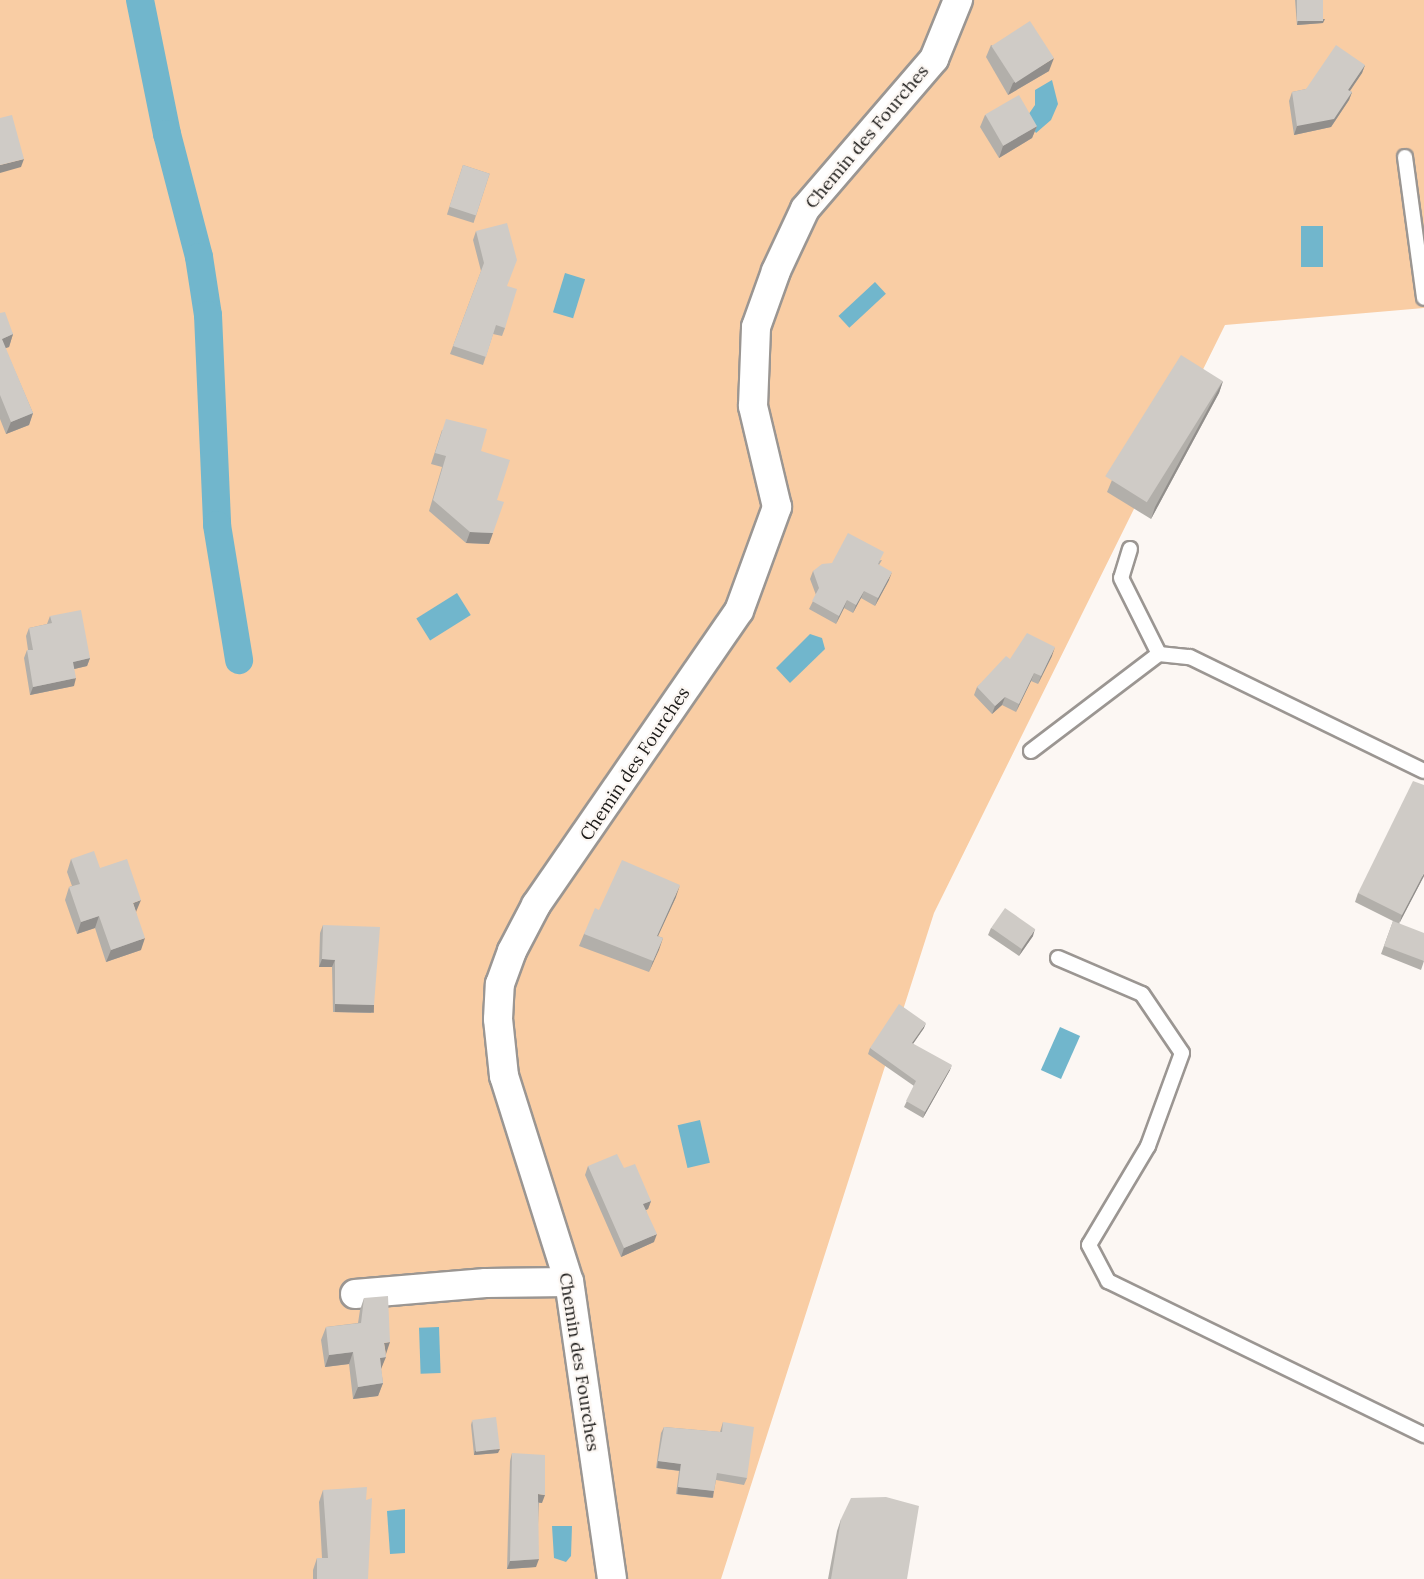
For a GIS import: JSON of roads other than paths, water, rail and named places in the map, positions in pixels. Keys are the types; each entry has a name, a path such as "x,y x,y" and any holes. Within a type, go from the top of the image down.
{"street":[{"name":"Chemin des Fourches","path":"612,1579 569,1282 504,1076 498,1019 500,984 512,951 536,905 740,611 777,507 753,406 756,327 776,271 805,209 934,59 958,0"},
{"path":"355,1294 486,1283 569,1282"}],"lane":[{"path":"1406,157 1424,298"},
{"path":"1130,549 1121,578 1159,654"},
{"path":"1030,751 1159,654 1190,657 1424,771"},
{"path":"1058,957 1142,994 1182,1053 1148,1146 1089,1245 1108,1281 1424,1436"}],"water":[{"path":"1052,80 1058,104 1051,120 1036,133 1026,118 1035,105 1035,90"},
{"path":"1301,226 1323,226 1323,267 1301,267"},
{"path":"565,273 585,279 573,318 553,312"},
{"path":"875,282 886,294 849,328 838,316"},
{"path":"457,593 471,615 430,640 416,618"},
{"path":"810,634 822,638 825,649 790,683 776,668"},
{"path":"1060,1027 1080,1036 1061,1079 1041,1070"},
{"path":"700,1120 710,1163 687,1168 678,1125"},
{"path":"439,1327 441,1373 421,1374 419,1328"},
{"path":"405,1509 405,1553 390,1554 387,1511"},
{"path":"552,1526 572,1526 571,1556 566,1562 554,1558"}],"waterway":[{"path":"140,0 167,134 199,257 208,315 217,525 239,660"}]}
